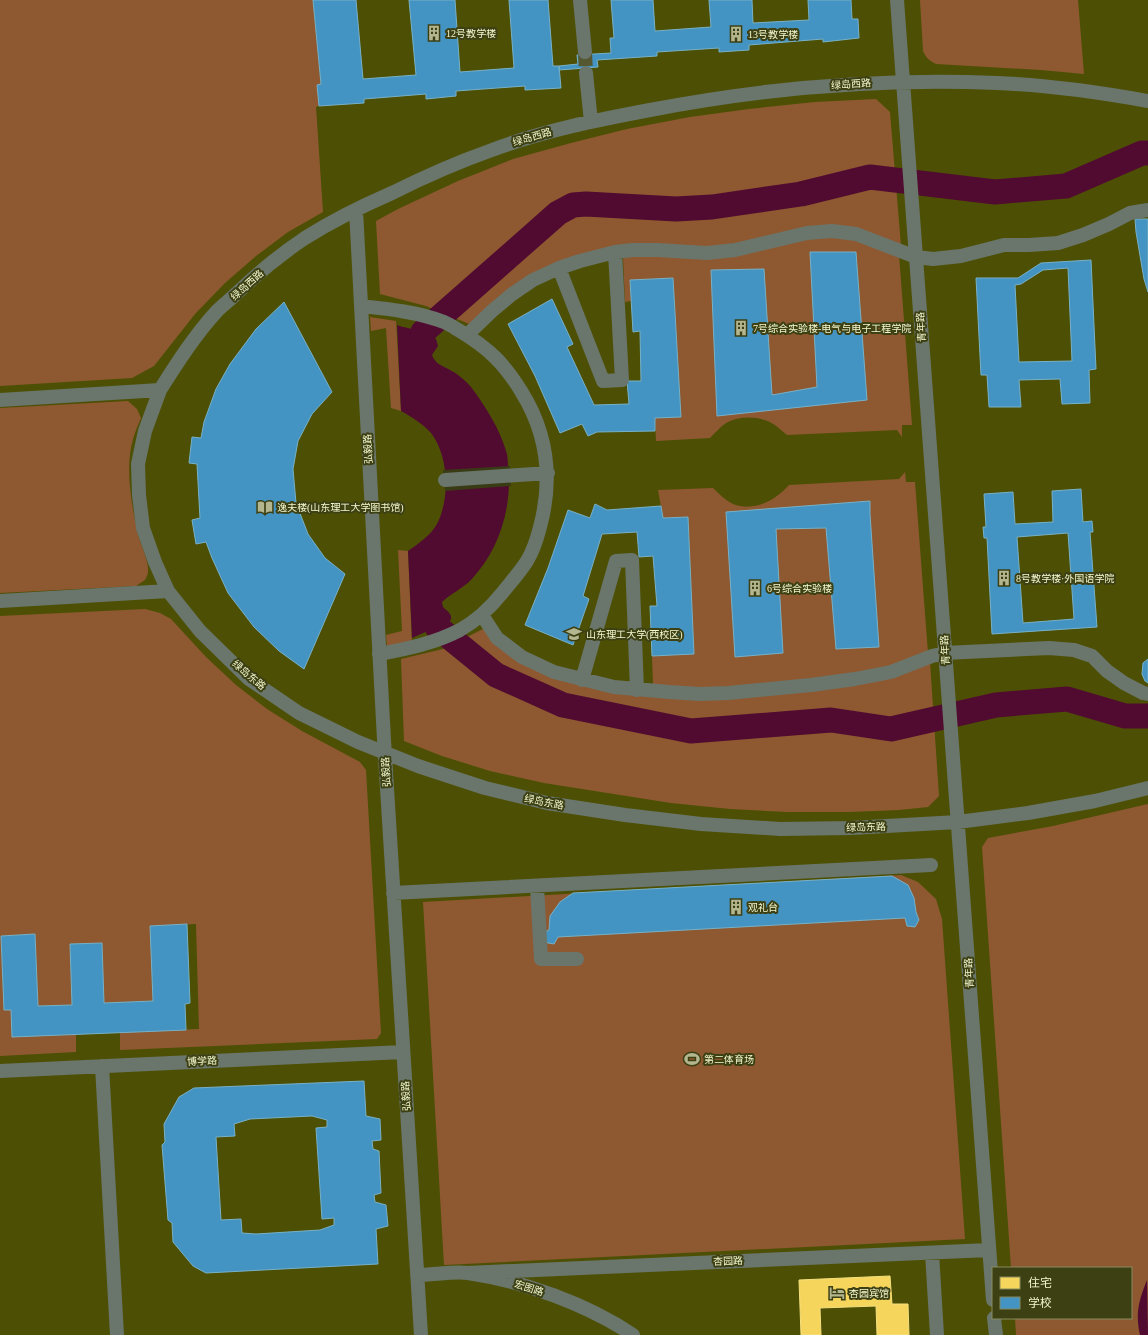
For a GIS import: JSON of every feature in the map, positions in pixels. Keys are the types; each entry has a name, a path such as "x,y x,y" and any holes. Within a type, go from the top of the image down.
{"street":[{"path":"580,0 585,52"},
{"name":"青年路","path":"897,0 992,1288"},
{"path":"586,72 591,122"},
{"name":"绿岛西路","path":"168,591 155,562 143,528 139,495 138,464 145,431 160,390 180,357 217,311 233,296 261,271 305,238 356,210 421,178 493,149 548,132 670,106 732,96 872,82 998,83 1110,94 1148,101"},
{"name":"弘毅路","path":"356,210 384,753 421,1335"},
{"path":"467,336 511,294 533,280 558,268 615,252 657,250 707,253 735,250 807,233 832,231 856,234 916,257 933,259 961,256 1004,244 1029,245 1058,243 1083,235 1130,213 1148,210"},
{"path":"558,268 603,381 622,380 615,252"},
{"path":"361,306 398,310 445,322 488,350 506,368 530,405 538,425 548,473 547,494 543,517 528,560 514,580 482,615 460,630 438,640 415,647 379,654"},
{"path":"0,400 160,390"},
{"path":"445,480 548,473"},
{"path":"582,680 616,561 632,560 636,690"},
{"path":"0,601 168,591"},
{"name":"绿岛东路","path":"168,591 200,631 249,679 299,713 358,742 418,766 485,788 547,803 625,815 701,824 780,829 851,828 958,822 1028,813 1095,801 1148,788"},
{"path":"482,615 497,638 522,657 554,672 582,680 636,690 700,694 811,686 891,672 932,656 945,653 1048,648 1074,650 1092,656 1107,671 1124,683 1148,694"},
{"path":"393,893 931,864"},
{"path":"537,886 541,959 577,959"},
{"name":"博学路","path":"0,1070 403,1052"},
{"path":"102,1066 117,1335"},
{"name":"杏园路","path":"467,1273 989,1250"},
{"path":"932,1253 937,1335"},
{"name":"宏图路","path":"417,1275 467,1273 520,1284 575,1304 623,1328 633,1335"},
{"path":"994,1319 996,1335"}],"shaded area":[{"name":"山东理工大学(西校区)","path":"0,0 1148,0 1148,1335 0,1335"},
{"path":"0,0 313,0 321,84 317,85 319,106 316,107 323,212 288,232 256,256 225,283 195,314 154,366 132,378 0,386"},
{"path":"920,0 1078,0 1084,74 936,64 925,56 923,51"},
{"path":"876,99 890,112 901,246 868,232 743,242 700,248 585,253 474,326 426,306 380,294 376,221 458,181 513,159 627,129 690,117 815,102"},
{"path":"812,236 846,236 899,255 912,425 902,425 902,437 897,430 787,435 775,425 764,420 757,418 744,418 732,420 726,423 710,438 656,441 655,418 681,416 673,278 630,280 631,301 625,302 623,256"},
{"path":"370,317 396,321 401,411 391,408 386,328 371,331"},
{"path":"397,325 426,333 436,339 438,346 432,355 433,358 435,361 461,377 471,387 487,410 501,436 507,454 509,475 509,490 505,518 495,544 480,569 471,580 442,602 443,607 451,615 450,621 412,638 408,551 428,536 437,524 444,502 446,478 441,453 437,442 431,433 417,421 401,411"},
{"path":"128,401 137,409 141,418 134,436 129,461 129,472 131,496 138,535 148,567 148,573 145,580 136,586 0,593 0,408"},
{"path":"905,472 906,482 915,482 928,653 892,667 822,681 689,689 653,685 652,656 694,653 688,517 663,518 658,490 713,488 733,504 749,507 764,504 777,496 789,485 899,479"},
{"path":"398,550 408,551 412,644 387,647 386,635 402,631"},
{"path":"145,609 160,613 171,619 206,657 236,685 267,709 302,731 360,762 366,770 381,1033 377,1039 120,1050 120,1032 199,1029 196,924 151,926 153,1001 104,1003 102,943 70,944 72,1005 38,1006 35,934 1,936 4,1010 11,1010 76,1034 76,1052 0,1056 0,616"},
{"path":"483,629 526,663 684,697 930,662 939,796 928,807 849,812 787,812 730,809 671,803 544,783 490,771 442,756 404,741 401,659 443,649"},
{"path":"1148,804 1148,1335 1016,1335 1015,1319 1132,1319 1132,1267 1011,1267 982,847 988,838 1053,826"},
{"name":"第二体育场","path":"901,875 918,882 936,899 942,919 965,1239 444,1265 423,902"},
{"path":"1147,1280 1148,1335 1140,1335 1138,1313"}],"pier":[{"path":"510,466 511,486 445,491 443,470"}],"building: 住宅":[{"path":"890,1276 892,1304 908,1304 909,1335 877,1335 876,1306 820,1308 821,1335 801,1335 799,1280"}],"building: 学校":[{"name":"12号教学楼","path":"313,0 356,0 363,79 416,75 409,0 455,0 460,72 514,68 509,0 548,0 553,66 559,66 561,88 525,90 525,86 456,91 456,96 426,99 426,94 364,99 364,103 319,106 317,85 321,84"},
{"name":"13号教学楼","path":"611,0 653,0 655,31 711,27 709,0 752,0 753,23 809,20 808,0 851,0 852,19 858,19 859,38 823,42 823,39 749,45 749,50 719,52 719,48 657,52 657,56 597,60 598,67 559,70 559,66 578,64 577,55 611,53 610,38 614,38"},
{"path":"1135,219 1148,219 1148,292 1144,279"},
{"name":"7号综合实验楼-电气与电子工程学院","path":"810,252 856,252 867,400 717,416 711,270 764,269 772,395 817,387"},
{"path":"1091,260 1096,369 1089,370 1090,403 1062,404 1060,379 1019,380 1021,407 989,407 987,375 981,375 976,278 1018,278 1041,263","holes":["1068,268 1072,361 1019,362 1015,285 1021,284 1043,270"]},
{"path":"673,278 681,417 655,418 655,431 597,432 588,436 582,424 560,433 535,376 508,324 552,299 573,344 567,347 594,405 629,404 627,381 641,381 640,331 633,332 630,280"},
{"path":"284,302 332,392 312,414 298,441 293,469 296,503 308,534 325,558 345,574 304,669 279,651 254,627 228,593 206,542 196,544 192,520 200,518 197,464 189,463 192,437 201,438 204,422 216,389 230,364 256,329"},
{"name":"8号教学楼·外国语学院","path":"1081,489 1083,522 1092,521 1093,532 1090,532 1097,627 992,634 987,538 984,538 983,527 986,527 984,494 1013,492 1015,524 1053,522 1052,491","holes":["1068,533 1074,619 1023,623 1017,537"]},
{"name":"6号综合实验楼","path":"870,501 879,647 836,649 826,528 776,529 783,653 735,657 726,512"},
{"path":"595,504 607,510 661,506 663,518 688,517 694,654 652,656 650,606 657,606 653,556 639,557 637,532 602,534 583,596 589,599 573,645 525,625 548,568 568,510 590,518"},
{"path":"1148,659 1148,683 1145,681 1142,674 1143,663"},
{"name":"观礼台","path":"892,876 908,885 914,898 919,920 915,927 907,926 905,918 558,937 554,944 543,942 543,933 549,930 550,916 560,902 573,893"},
{"path":"187,924 190,1003 185,1004 186,1030 12,1037 11,1010 4,1010 1,936 35,934 38,1006 72,1005 70,944 102,943 104,1003 153,1001 150,926"},
{"path":"364,1081 366,1116 380,1119 381,1140 372,1141 373,1149 379,1151 381,1193 374,1195 375,1202 386,1205 388,1226 376,1229 378,1264 206,1273 193,1266 173,1242 172,1223 168,1220 162,1145 165,1142 164,1124 179,1097 194,1088","holes":["312,1116 327,1120 327,1127 316,1128 322,1219 334,1218 334,1225 320,1230 256,1234 242,1233 241,1219 221,1220 216,1137 235,1136 234,1124 250,1119"]}],"waterway":[{"path":"423,332 558,213 573,205 586,204 676,209 712,207 801,194 870,177 995,192 1066,186 1142,153 1148,153"},
{"path":"437,627 496,675 563,705 691,731 831,720 891,729 996,705 1067,699 1125,716 1148,716"}],"tunnel":[{"path":"585,52 586,73"}],"place":[{"name":"12号教学楼","path":"434,33"},
{"name":"13号教学楼","path":"736,34"},
{"name":"7号综合实验楼-电气与电子工程学院","path":"741,328"},
{"name":"逸夫楼(山东理工大学图书馆)","path":"265,507"},
{"name":"8号教学楼·外国语学院","path":"1004,578"},
{"name":"6号综合实验楼","path":"755,588"},
{"name":"山东理工大学(西校区)","path":"574,634"},
{"name":"观礼台","path":"736,907"},
{"name":"第二体育场","path":"692,1059"},
{"name":"杏园宾馆","path":"837,1293"}]}
